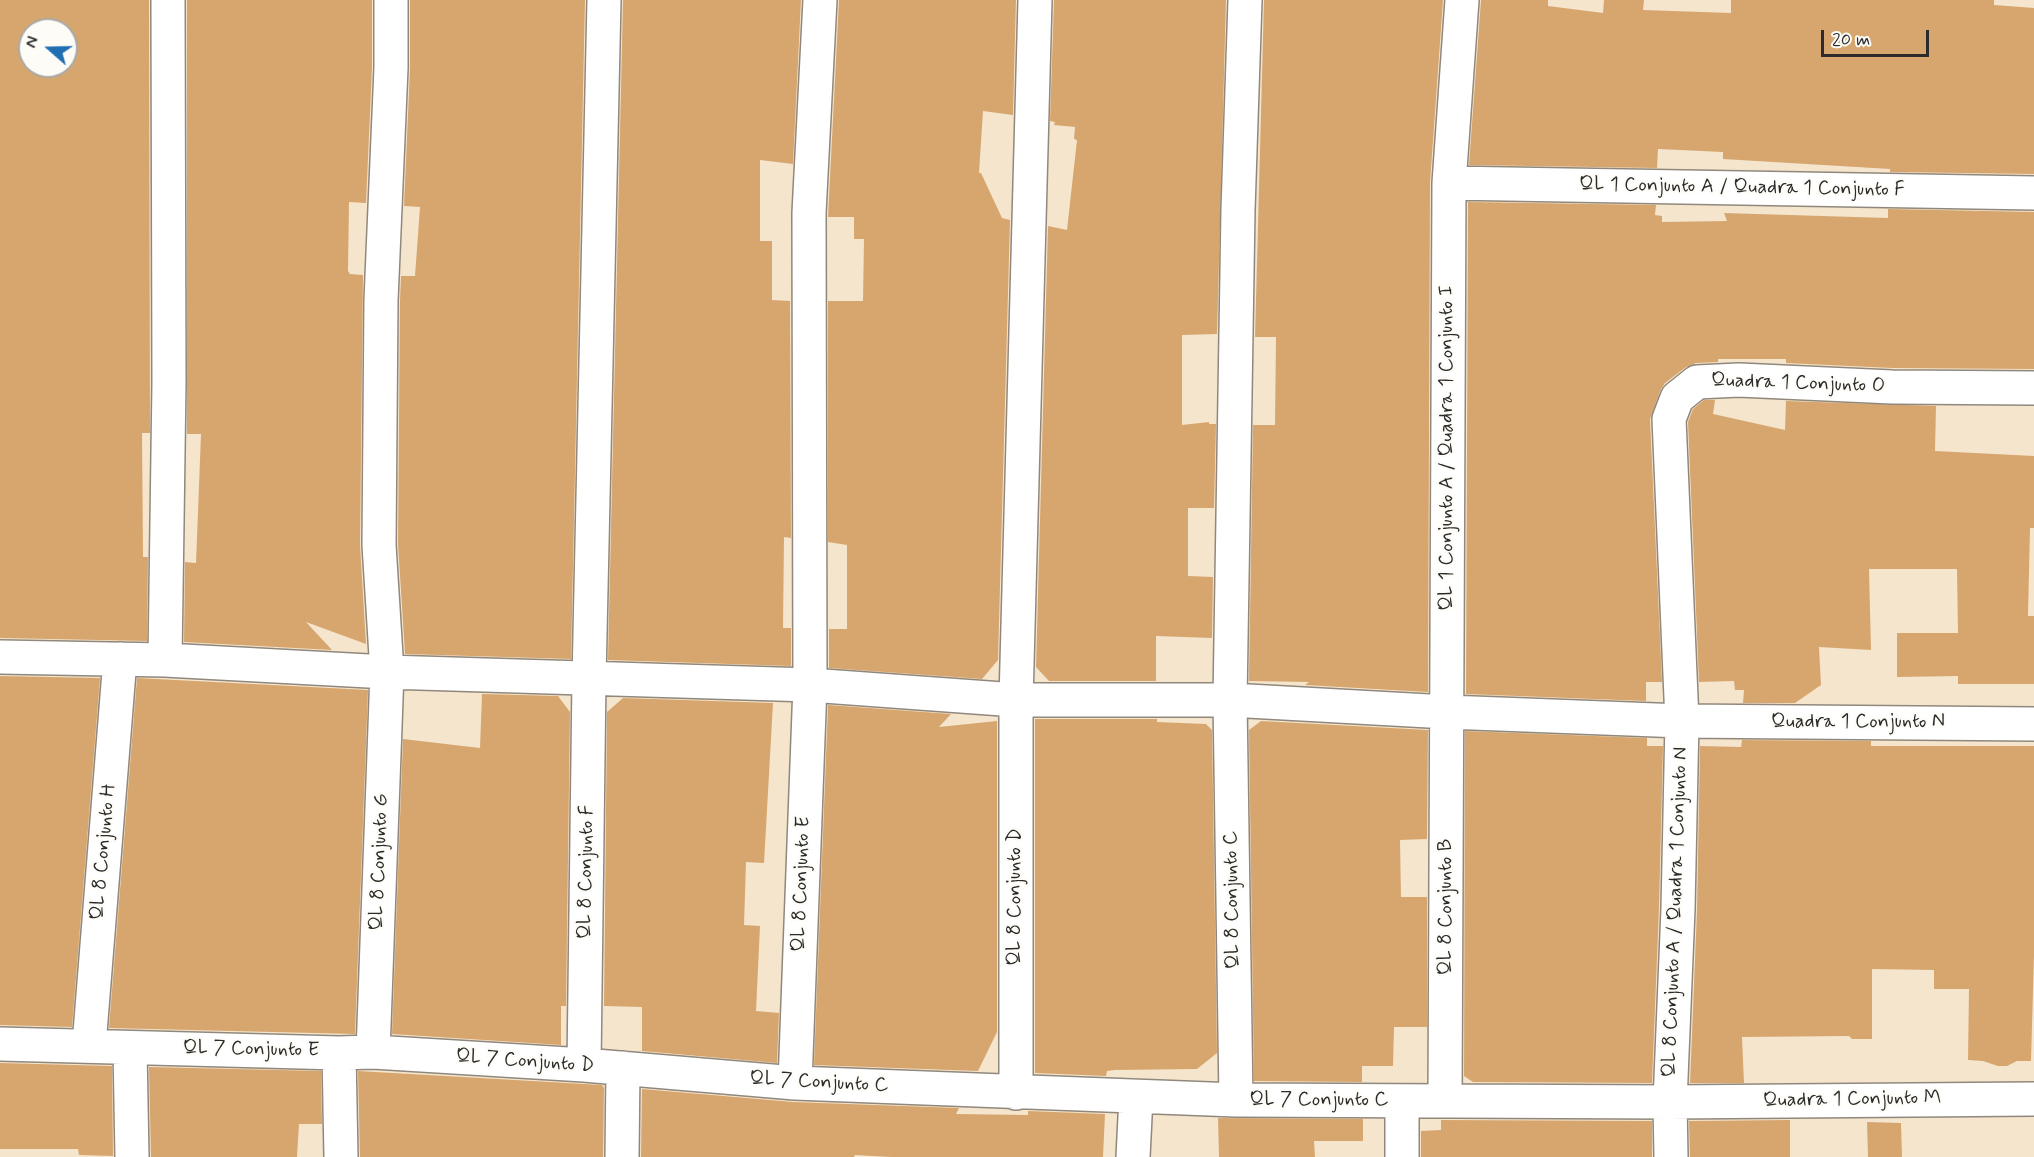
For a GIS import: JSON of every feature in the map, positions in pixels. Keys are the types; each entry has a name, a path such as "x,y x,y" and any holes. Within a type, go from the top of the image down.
{"street":[{"path":"165,660 169,383 168,0"},
{"name":"QL 8 Conjunto G","path":"373,1052 387,672 379,545 381,300 391,68 391,0"},
{"name":"QL 8 Conjunto F","path":"584,1065 589,679 604,0"},
{"name":"QL 8 Conjunto E","path":"795,1083 810,685 810,213 820,0"},
{"name":"QL 8 Conjunto D","path":"1016,1093 1016,700 1035,0"},
{"name":"QL 8 Conjunto C","path":"1236,1100 1230,700 1238,210 1245,0"},
{"name":"QL 1 Conjunto A / Quadra 1 Conjunto I","path":"1447,712 1449,183 1462,0"},
{"name":"QL 1 Conjunto A / Quadra 1 Conjunto F","path":"1449,183 2034,193"},
{"name":"Quadra 1 Conjunto O","path":"1682,722 1669,419 1677,398 1697,382 1739,380 1892,387 2034,388"},
{"name":"Quadra 1 Conjunto N","path":"0,657 165,660 387,672 810,685 1016,700 1230,700 1682,722 2034,724"},
{"name":"QL 8 Conjunto H","path":"88,1045 120,659"},
{"name":"QL 8 Conjunto B","path":"1445,1101 1447,712"},
{"name":"QL 8 Conjunto A / Quadra 1 Conjunto N","path":"1671,1157 1670,1102 1678,909 1682,722"},
{"path":"0,1044 130,1048 132,1157"},
{"name":"QL 7 Conjunto E","path":"130,1048 339,1053 341,1157"},
{"name":"QL 7 Conjunto D","path":"339,1053 373,1052 623,1068 622,1157"},
{"name":"QL 7 Conjunto C","path":"623,1068 795,1083 1016,1093 1236,1100 1445,1101"},
{"path":"1132,1157 1136,1097"},
{"name":"Quadra 1 Conjunto M","path":"1445,1101 2034,1099"},
{"path":"1402,1101 1402,1157"}],"building":[{"path":"0,0 149,0 150,433 142,433 143,557 148,557 147,641 0,638"},
{"path":"187,0 372,0 372,68 366,203 349,202 348,271 350,274 363,275 360,545 366,644 306,622 332,650 184,642 185,562 196,563 201,434 187,434"},
{"path":"410,0 585,0 571,659 405,654 398,544 400,300 401,276 415,276 420,207 404,206 410,69"},
{"path":"623,0 801,0 793,164 760,160 760,241 772,241 772,300 790,301 791,538 784,537 783,628 791,628 791,666 608,660"},
{"path":"839,0 1016,0 1013,115 983,111 979,173 1002,218 1010,220 998,660 982,679 829,668 829,629 847,629 847,545 828,542 828,301 863,301 864,239 854,239 854,217 828,217"},
{"path":"1054,0 1226,0 1217,334 1182,335 1182,425 1209,422 1209,424 1216,424 1214,508 1188,508 1188,576 1213,577 1212,638 1156,636 1156,681 1049,681 1036,667 1048,226 1067,230 1077,140 1074,139 1075,127 1054,125 1055,122 1050,121"},
{"path":"1264,0 1443,0 1430,183 1428,692 1305,685 1309,682 1249,681 1253,425 1275,425 1276,337 1255,337"},
{"path":"1481,0 1548,0 1548,6 1603,13 1604,0 1644,0 1643,10 1731,13 1731,0 1994,0 1994,5 2034,8 2034,174 1890,172 1890,169 1723,159 1723,152 1658,149 1657,168 1469,165"},
{"path":"1468,202 1656,205 1655,215 1662,216 1662,222 1727,221 1724,213 1888,218 1888,209 2034,212 2034,369 1892,368 1786,363 1786,359 1718,359 1718,362 1696,363 1686,367 1665,383 1650,419 1662,682 1646,682 1646,701 1466,694"},
{"path":"1704,400 1715,400 1713,414 1785,430 1786,401 1936,406 1935,451 2034,456 2034,528 2030,528 2028,616 2034,616 2034,684 1958,684 1958,676 1897,677 1897,633 1958,633 1957,569 1869,569 1871,650 1819,647 1821,685 1795,703 1743,703 1744,690 1735,690 1734,681 1699,682 1688,422 1693,409"},
{"path":"0,676 100,678 72,1027 0,1025"},
{"path":"137,678 368,690 355,1034 109,1028"},
{"path":"482,694 558,696 570,712 566,1006 561,1006 561,1045 392,1034 403,739 480,748"},
{"path":"623,698 773,703 764,863 746,862 744,925 760,926 756,1011 779,1013 777,1063 642,1051 642,1007 604,1006 607,712"},
{"path":"828,705 951,714 939,727 997,721 997,1032 978,1071 814,1065"},
{"path":"1035,719 1157,719 1157,722 1206,724 1212,730 1217,1053 1197,1069 1115,1070 1107,1071 1106,1076 1035,1073"},
{"path":"1261,721 1428,730 1427,839 1400,840 1401,897 1427,897 1427,1027 1394,1027 1393,1066 1362,1066 1362,1082 1254,1081 1249,730"},
{"path":"1465,731 1647,738 1647,746 1663,746 1652,1083 1473,1082 1464,1076"},
{"path":"1742,740 1871,741 1871,746 2034,746 2034,954 2031,1061 2017,1061 2007,1066 1998,1066 1983,1061 1968,1060 1969,989 1934,989 1934,970 1872,969 1872,1039 1852,1039 1849,1036 1742,1037 1744,1083 1690,1083 1697,910 1700,746 1741,747"},
{"path":"0,1063 112,1066 113,1156 79,1155 78,1149 0,1149"},
{"path":"149,1067 321,1071 322,1124 299,1124 297,1157 151,1157"},
{"path":"358,1071 602,1085 604,1088 603,1157 360,1157"},
{"path":"642,1089 793,1102 959,1108 956,1114 1028,1115 1028,1111 1105,1114 1103,1157 855,1155 854,1157 641,1157"},
{"path":"1218,1118 1363,1119 1363,1141 1314,1141 1315,1157 1219,1157"},
{"path":"1441,1120 1652,1121 1652,1157 1421,1157 1421,1131 1441,1130"},
{"path":"1790,1120 1790,1157 1690,1157 1689,1121"},
{"path":"1867,1122 1901,1123 1902,1157 1868,1157"}]}
